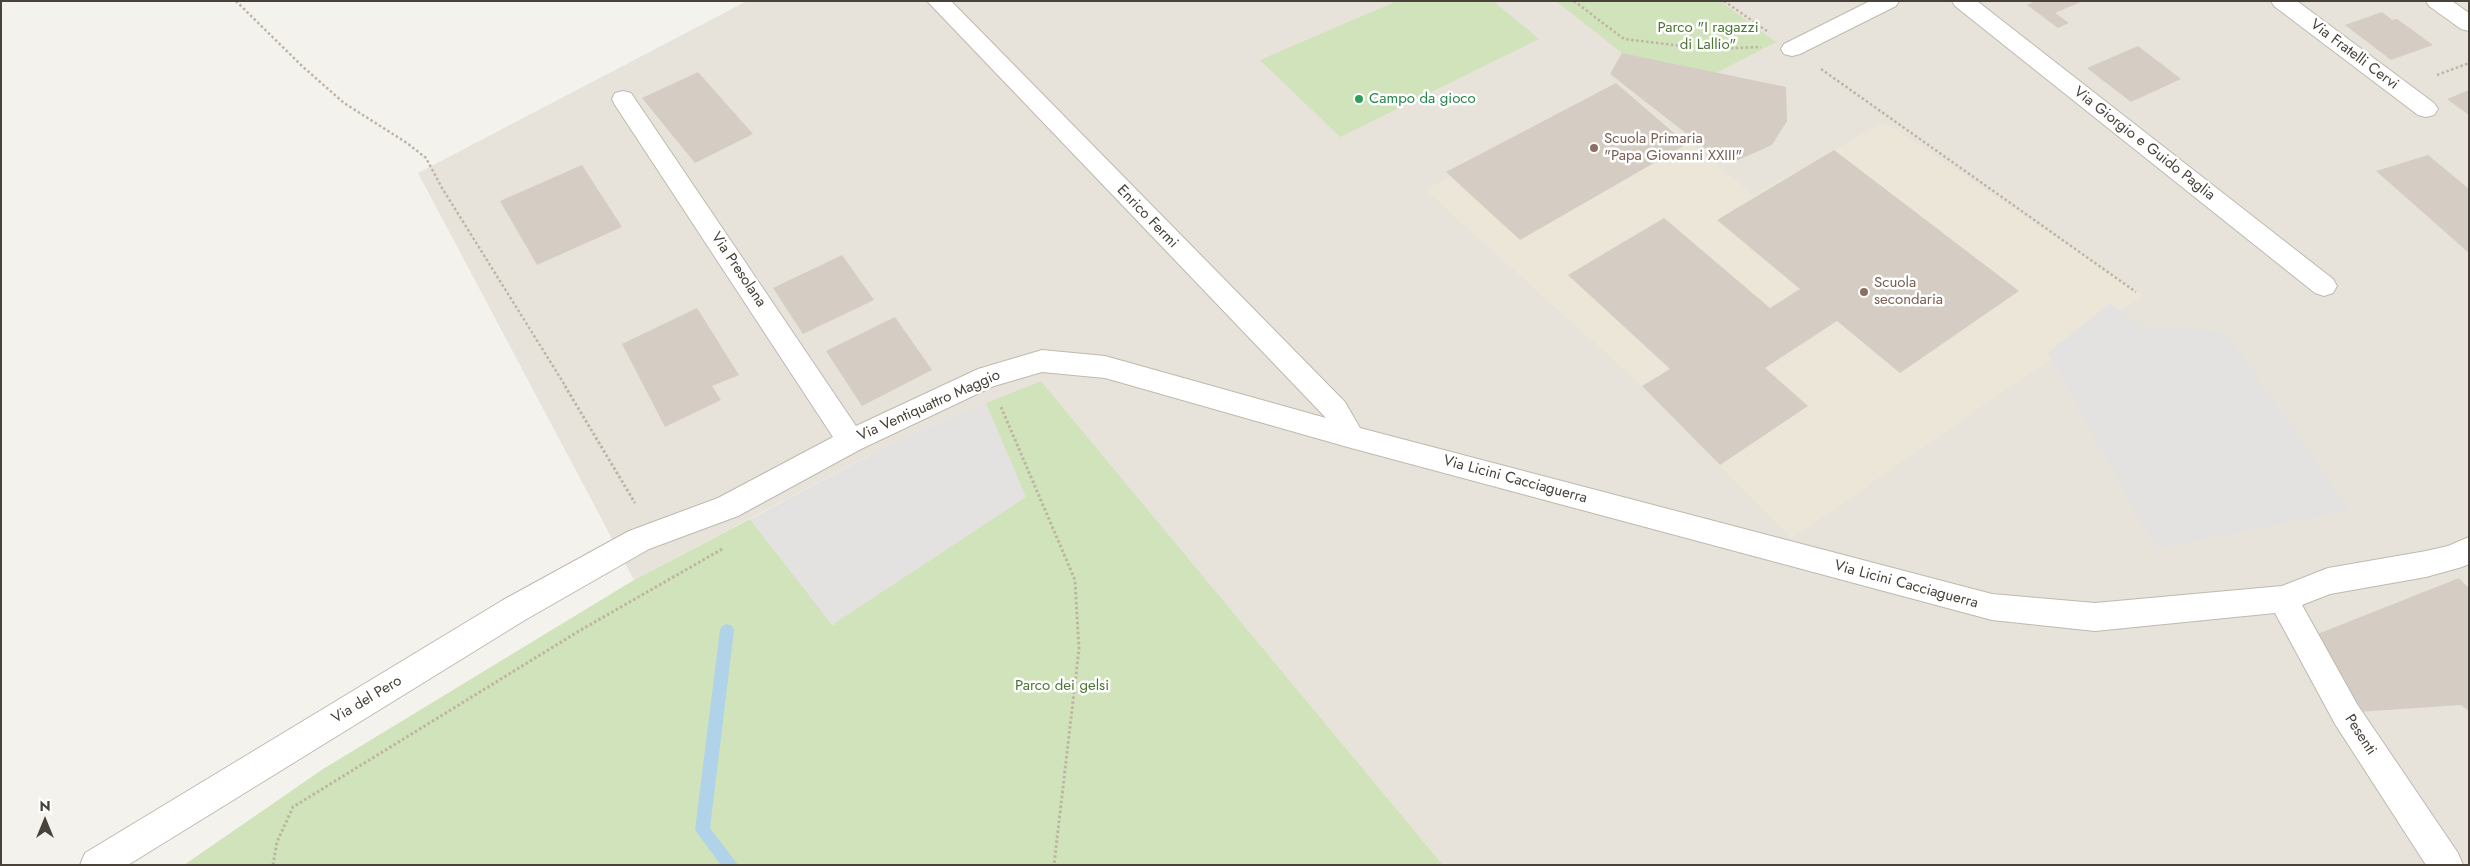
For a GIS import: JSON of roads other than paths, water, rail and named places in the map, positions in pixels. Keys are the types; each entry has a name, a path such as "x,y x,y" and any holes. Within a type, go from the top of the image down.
{"street":[{"name":"Enrico Fermi","path":"938,1 1335,410 1351,437"},
{"path":"1789,47 1888,1"},
{"name":"Via Giorgio e Guido Paglia","path":"1963,1 2324,286"},
{"name":"Via Fratelli Cervi","path":"2282,1 2426,109"},
{"path":"2437,1 2469,24"},
{"name":"Via Presolana","path":"623,99 851,441"},
{"name":"Via Ventiquattro Maggio","path":"639,540 728,507 851,441 987,377 1042,361 1105,367 1351,437"},
{"name":"Via Licini Cacciaguerra","path":"1351,437 1992,608 2095,617 2283,599 2328,581 2426,564 2452,558 2469,550"},
{"name":"Via del Pero","path":"97,865 514,610 639,540"},
{"name":"Pesenti","path":"2283,599 2346,714 2446,865"}],"waterway":[{"path":"727,630 702,830 731,865"}],"place":[{"name":"Campo da gioco","path":"1359,99"},
{"name":"Scuola Primaria \"Papa Giovanni XXIII\"","path":"1594,148"},
{"name":"Scuola secondaria","path":"1864,292"}],"park label":[{"name":"Parco \"I ragazzi di Lallio\"","path":"1708,36"},
{"name":"Parco dei gelsi","path":"1062,686"}]}
